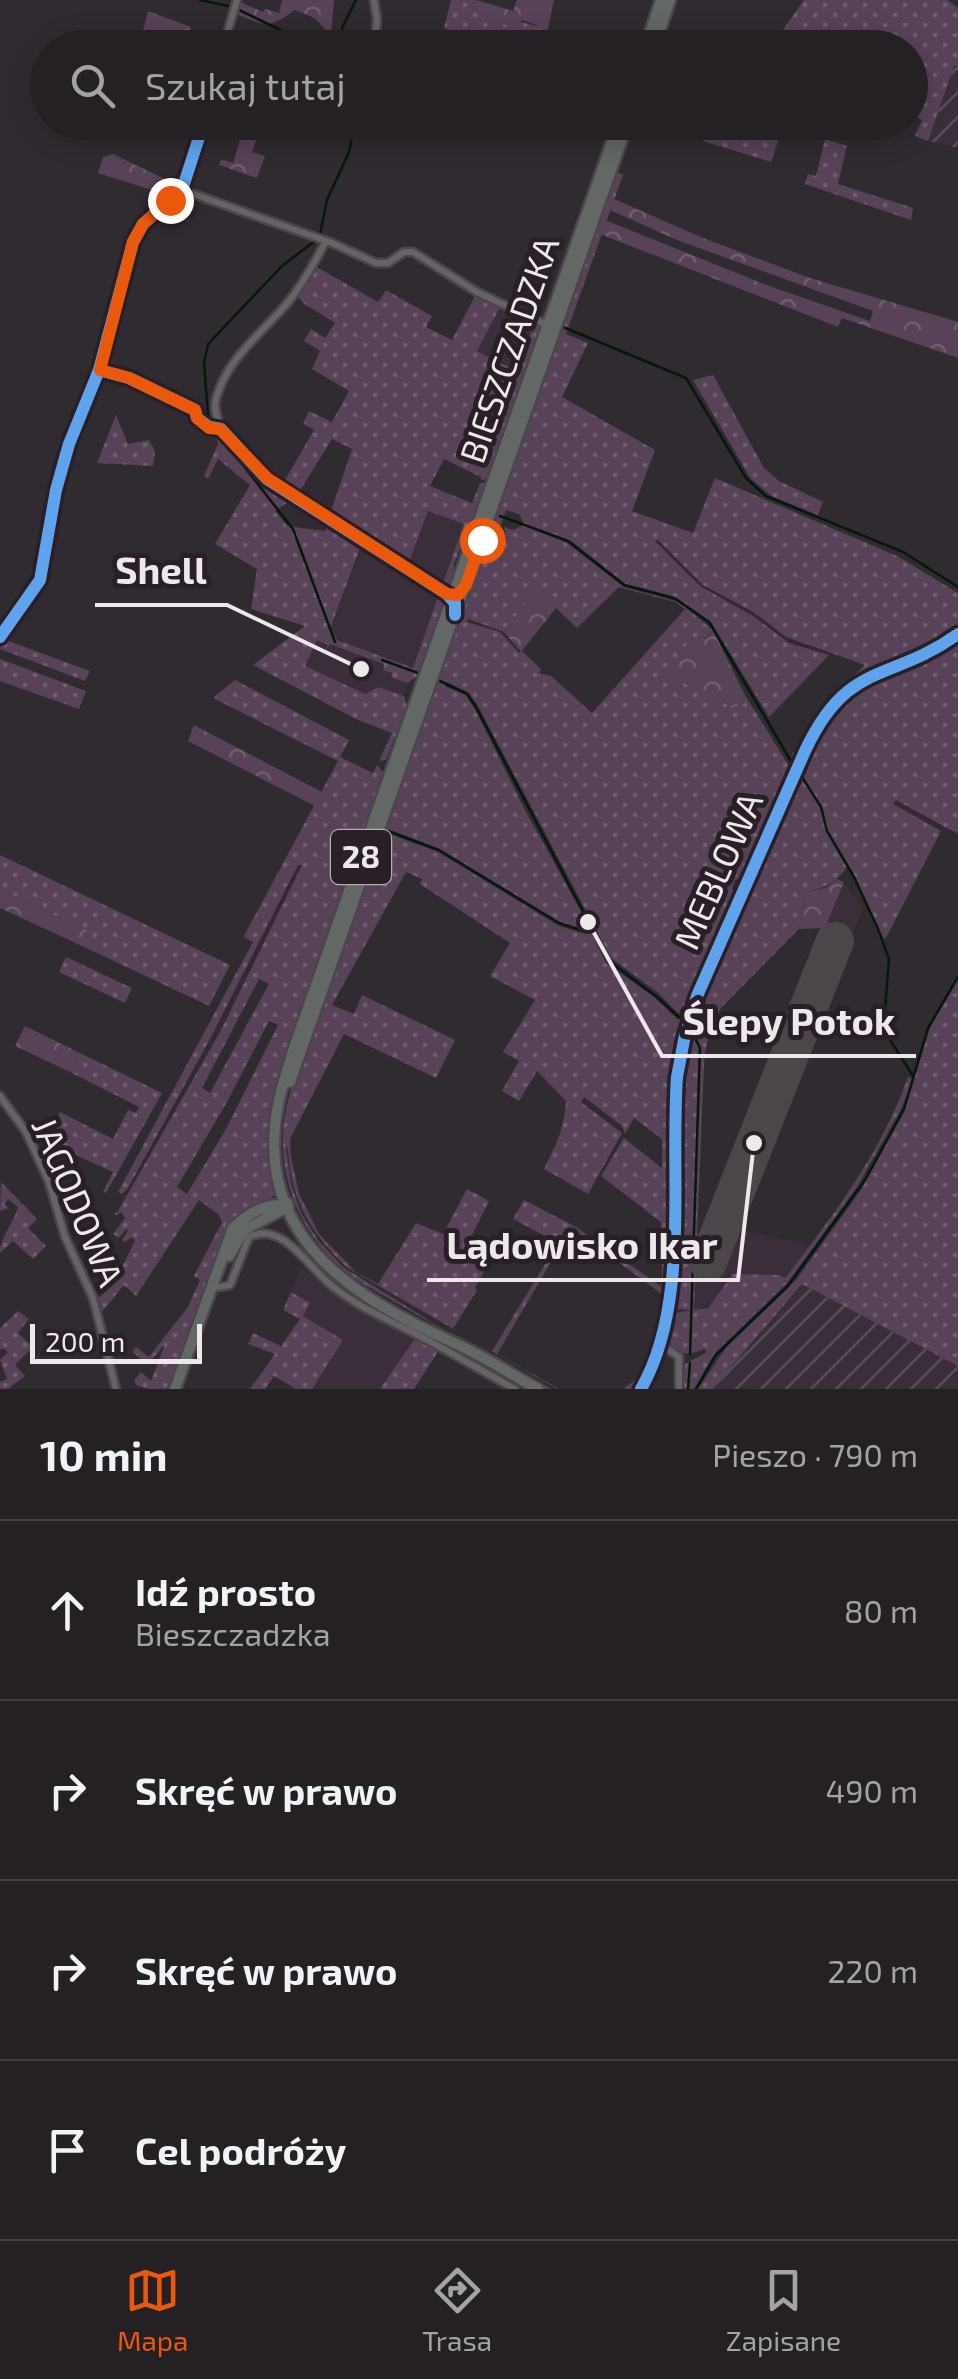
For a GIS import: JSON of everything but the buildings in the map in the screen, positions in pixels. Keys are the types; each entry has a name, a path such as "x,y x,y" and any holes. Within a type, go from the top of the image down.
{"main road":[{"path":"651,30 662,0"},
{"path":"660,30 670,0"},
{"name":"BIESZCZADZKA","path":"290,1204 278,1176 274,1128 294,1045 613,140"},
{"name":"BIESZCZADZKA","path":"290,1204 280,1133 287,1091 622,140"},
{"path":"178,1389 238,1236 269,1211 276,1198 278,1176"},
{"path":"178,1389 228,1238 241,1220 290,1204"},
{"name":"28","path":"290,1204 294,1223 323,1264 348,1285 538,1389"},
{"name":"28","path":"290,1204 310,1236 344,1274 452,1342"},
{"path":"269,1211 294,1223"}],"street":[{"path":"228,30 237,0"},
{"path":"374,0 376,30"},
{"path":"0,637 40,580 56,490 69,444 100,370 133,242 143,224 182,190 198,140"},
{"path":"182,190 379,264 413,252 478,292 548,326"},
{"path":"217,428 214,401 229,373 249,340 272,322 292,298 320,239"},
{"path":"100,370 129,378 195,410 197,418 217,428 267,478 451,596 458,595 466,585"},
{"name":"BIESZCZADZKA","path":"451,596 455,615"},
{"name":"MEBLOWA","path":"641,1389 662,1345 671,1292 677,1078 697,996 805,751 826,714 864,679 936,648 958,634"},
{"name":"JAGODOWA","path":"0,1096 26,1132 52,1188 65,1237 93,1298 116,1389"},
{"path":"218,1287 230,1285 249,1236 258,1232 268,1234 293,1247 321,1277 354,1302 515,1389"},
{"path":"662,1345 680,1357 679,1389"}],"shaded area":[{"path":"954,65 958,66 958,148 928,141"},
{"path":"500,307 534,324 517,372 476,351"},
{"path":"428,511 465,524 441,589 407,567"},
{"path":"362,549 384,557 439,594 413,668 337,640 330,629"},
{"path":"316,636 412,673 403,697 368,697 305,668"},
{"path":"844,882 863,908 734,1229 809,1245 784,1279 730,1276 712,1303 694,1312 695,1255"},
{"path":"301,1268 363,1311 418,1339 380,1389 312,1389 343,1340 303,1316 309,1303 291,1292"},
{"path":"802,1284 958,1366 958,1389 712,1389"}],"green space":[{"path":"282,0 334,0 332,30 294,10 279,21 266,24 236,14 240,2 263,12 265,9 279,13"},
{"path":"451,0 476,0 472,8 536,26 537,30 450,30 444,28"},
{"path":"476,0 513,11 517,0 554,0 548,30 537,30 536,25 522,20 514,29 472,9"},
{"path":"804,0 947,0 958,8 958,66 954,66 928,141 928,30 783,30"},
{"path":"148,11 191,27 190,30 143,30"},
{"path":"240,140 256,140 252,152 265,156 257,178 219,165 221,159 233,163"},
{"path":"701,140 778,140 771,162"},
{"path":"825,140 847,146 838,184 913,208 911,220 805,184 808,174 816,176"},
{"path":"113,154 169,181 161,193 98,173 103,157"},
{"path":"616,172 623,175 566,334 588,343 562,397 655,450 632,511 693,533 715,478 897,556 958,593 958,628 867,670 836,695 819,716 789,769 744,877 735,880 735,896 697,984 677,1051 670,1107 666,1302 658,1340 636,1389 624,1389 647,1361 663,1295 573,1231 567,1235 497,1354 559,1389 557,1389 467,1337 492,1351 558,1243 513,1219 524,1200 576,1227 662,1287 661,1222 601,1176 624,1138 662,1168 662,1139 634,1118 625,1134 622,1126 584,1097 581,1102 622,1133 588,1194 544,1169 559,1136 566,1101 537,1071 519,1101 502,1091 519,1061 503,1052 535,1000 490,976 510,943 420,884 422,879 406,872 332,1005 354,1014 362,995 455,1040 436,1078 344,1034 290,1139 299,1194 319,1234 356,1272 378,1284 416,1223 443,1234 467,1189 489,1201 472,1235 497,1248 453,1329 348,1268 329,1249 313,1228 300,1205 285,1140 291,1184 301,1213 318,1240 343,1267 451,1334 551,1389 547,1389 360,1282 339,1266 320,1246 294,1201 283,1150 289,1097","holes":["506,510 519,514 524,524 571,541 626,584 677,598 711,622 769,717 829,655 789,643 753,616 700,586 655,541 703,585 755,613 786,637 865,665 820,709 796,753 793,752 789,766 745,695 743,702 733,708 713,695 705,639 713,630 679,602 624,587 567,543 524,525 513,530 504,527 507,541 493,549","538,587 556,600 556,608 577,628 619,587 675,602 685,609 592,713 551,676 539,673 541,669 500,632 467,622 468,619 504,632","446,682 468,692 477,704 611,958 657,992 680,1015 678,1020 654,997 606,963 588,926 582,933 559,926 438,852 392,835 393,831 439,849 560,923 581,929 587,922 474,707 466,695 444,686"]},
{"path":"614,199 810,278 958,322 958,358 842,318 838,327 600,234 605,220 769,286 870,321 873,311 677,240 610,210"},
{"path":"315,266 378,302 386,290 432,316 426,327 452,340 476,294 500,307 477,351 516,371 534,324 529,321 541,325 507,432 487,479 481,480 444,459 430,486 472,503 480,483 486,483 454,564 454,582 450,588 453,575 448,587 442,586 464,524 428,511 407,567 329,517 352,449 332,439 296,497 281,487 314,430 303,423 309,411 332,422 349,391 312,369 320,351 304,341 311,329 325,338 335,323 297,295"},
{"path":"713,375 764,468 779,481 823,502 818,515 773,497 751,479 693,380"},
{"path":"116,415 128,444 149,440 155,451 153,466 97,463"},
{"path":"215,433 224,436 263,478 291,500 275,511 287,526 325,531 328,522 362,543 330,629 337,640 413,668 439,594 445,598 417,676 408,683 392,678 392,673 383,670 384,664 330,644 324,654 328,645 317,640 305,666 365,694 378,687 404,696 407,706 386,760 379,761 392,733 358,720 253,665 305,626 251,609 257,569 215,544 250,485 218,459 208,479 204,476 218,444"},
{"path":"538,586 556,600 556,608 521,652 504,632"},
{"path":"713,630 745,695 743,702 733,708 664,673 690,640 706,639"},
{"path":"3,639 90,671 85,681 0,649"},
{"path":"958,640 958,834 896,800 893,804 941,831 887,936 884,939 848,865 830,884 805,893 799,929 721,1008 714,1022 704,1065 694,1310 675,1309 681,1107 685,1067 705,989 813,746 828,722 860,690"},
{"path":"0,659 86,691 79,709 0,681"},
{"path":"235,680 349,740 340,757 373,773 377,765 383,772 289,1044 270,1127 274,1194 236,1220 172,1389 148,1389 136,1385 134,1380 141,1372 151,1381 165,1344 147,1365 132,1351 136,1347 149,1357 188,1307 200,1280 194,1276 222,1222 199,1200 136,1296 124,1285 100,1314 95,1300 112,1283 135,1240 122,1240 126,1229 119,1238 113,1234 125,1218 121,1212 117,1215 113,1213 117,1213 220,1032 302,865 298,865 210,1039 128,1188 122,1194 118,1192 253,942 244,937 246,932 338,761 213,698","holes":["259,979 269,984 210,1093 202,1088","269,1021 278,1025 226,1129 187,1194 177,1187"]},
{"path":"194,725 322,792 315,806 188,741"},
{"path":"0,855 230,965 209,1006 97,953 103,939 0,889"},
{"path":"837,879 844,882 825,928 799,929 805,893 825,888"},
{"path":"0,889 104,939 97,953 0,908"},
{"path":"66,957 132,988 125,1003 59,972"},
{"path":"958,979 958,1366 802,1284 712,1389 698,1389 727,1346 796,1280 861,1190 904,1112 930,1028"},
{"path":"25,1026 80,1053 70,1072 15,1046"},
{"path":"80,1053 162,1093 106,1193 103,1192 113,1172 45,1141 60,1112 113,1139 128,1110 136,1113 139,1107 70,1072"},
{"path":"908,1077 913,1079 901,1109 857,1187 788,1282 715,1353 694,1389 682,1389 685,1364 707,1352 704,1349 683,1353 674,1349 669,1336 674,1313 708,1308 733,1274 785,1278 870,1158"},
{"path":"1,1182 37,1219 28,1228 46,1246 33,1259 13,1241 0,1253 18,1207 8,1199 4,1205 9,1208 0,1211"},
{"path":"291,1292 310,1303 303,1316 343,1340 312,1389 296,1389 274,1376 265,1389 250,1389 275,1354 248,1344 253,1333 281,1346 300,1319 283,1310"},
{"path":"18,1311 29,1319 18,1333 33,1347 15,1365 25,1376 8,1389 0,1389 0,1382 7,1379 0,1360 8,1352 0,1350 0,1328"},
{"path":"414,1340 439,1350 414,1389 380,1389"}],"waterway":[{"path":"200,0 228,6"},
{"path":"342,30 356,0"},
{"path":"239,10 280,30"},
{"path":"320,234 327,200 351,140"},
{"path":"213,425 208,415 204,363 208,344 282,266 315,241"},
{"path":"563,327 686,378 746,478 766,496 903,552 958,587"},
{"path":"217,432 293,529 335,642"},
{"path":"500,516 568,541 624,585 674,598 709,622 792,763"},
{"path":"382,660 418,673"},
{"path":"440,681 467,694 477,709 609,961 682,1020"},
{"path":"802,777 821,807 827,831 878,929 889,959 884,1023 913,1076"},
{"path":"388,831 439,850 559,923 581,930 587,923"},
{"path":"696,1389 715,1356 787,1287 865,1180 904,1109 928,1028 958,977"},
{"path":"690,1354 700,1048 692,1032"},
{"path":"688,1389 690,1363"}],"runway":[{"path":"708,1262 835,941"}],"cycle path":[{"path":"0,637 40,580 56,490 69,444 99,370 133,242 143,224 182,190 198,140"},
{"path":"99,370 129,378 195,410 197,418 209,427 221,429 267,479 447,594 455,603 455,615"},
{"path":"641,1389 656,1355 672,1279 677,1077 697,996 821,722 854,686 958,634"}],"place":[{"name":"Shell","path":"361,669"},
{"name":"Ślepy Potok","path":"588,922"},
{"name":"Lądowisko Ikar","path":"754,1143"}],"route":[{"path":"170,200 143,224 133,242 100,370 129,378 195,410 197,418 209,428 220,429 267,478 447,594 456,596 466,585 482,540"}]}
